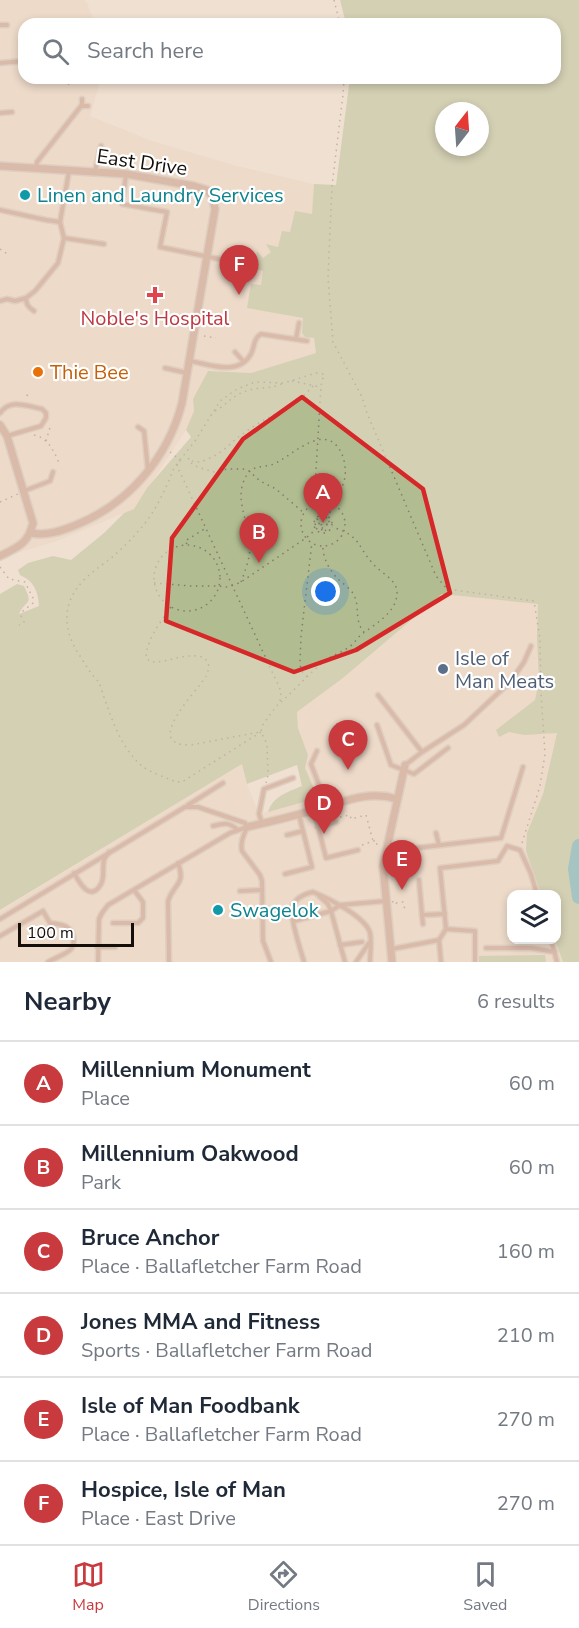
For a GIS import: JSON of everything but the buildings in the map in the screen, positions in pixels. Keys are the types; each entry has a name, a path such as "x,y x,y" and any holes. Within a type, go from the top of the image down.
{"street":[{"name":"East Drive","path":"0,166 126,174 194,186 207,190 212,196 215,209 179,416 164,449 148,472 108,508 64,530 44,535 31,533"},
{"path":"0,424 7,436 21,492 33,523 26,541 0,556"},
{"path":"392,962 391,901 383,866 383,848 404,768"},
{"path":"247,827 345,800 373,795 384,795 397,799"}],"lane":[{"path":"0,25 7,25"},
{"path":"0,63 18,62"},
{"path":"36,169 37,162 81,106 85,106 82,99"},
{"path":"0,113 12,112"},
{"path":"95,172 101,146"},
{"path":"0,301 26,298 35,291 58,263 64,237 60,222 69,170"},
{"path":"126,174 122,204 167,212 160,247 224,260"},
{"path":"0,210 60,222"},
{"path":"64,237 104,244"},
{"path":"26,298 26,303 34,311"},
{"path":"296,339 299,323"},
{"path":"190,361 233,368 244,362 250,354 255,338 261,334 307,341"},
{"path":"234,352 244,362"},
{"path":"165,368 188,373"},
{"path":"0,413 12,404 42,409 45,412 46,418 41,426 7,436"},
{"path":"138,427 144,431 148,472"},
{"path":"21,492 50,481 53,472"},
{"path":"404,768 422,752 464,724 511,681 524,662 531,646"},
{"path":"378,695 422,752"},
{"path":"377,725 391,765 404,768 414,774 448,748"},
{"path":"317,751 311,764 327,806"},
{"path":"383,848 392,851 501,838 523,767"},
{"path":"262,824 259,814 264,789 294,778"},
{"path":"0,918 223,783"},
{"path":"185,807 198,807 244,823 247,827"},
{"path":"314,810 326,858 358,850"},
{"path":"285,874 312,867 299,814"},
{"path":"213,826 226,822 238,831"},
{"path":"317,826 336,822"},
{"path":"98,962 98,924 108,905 230,833 247,827"},
{"path":"247,827 241,848 262,881 263,941 271,962"},
{"path":"287,835 303,831"},
{"path":"436,833 439,845"},
{"path":"441,962 439,940 446,929 440,868 498,861 507,846 520,850 536,890"},
{"path":"74,873 82,888 95,891 101,885 104,861 109,851"},
{"path":"169,962 168,901 181,880 182,874 178,863"},
{"path":"419,880 423,924"},
{"path":"113,923 138,923 143,918 143,902 134,890"},
{"path":"240,891 262,890"},
{"path":"313,892 322,898 331,910 345,962"},
{"path":"304,962 291,910 295,901 302,895 313,892 340,905 364,922 370,933 370,962"},
{"path":"294,921 340,905 391,901"},
{"path":"0,936 43,911 50,923 69,929 73,935 74,944 70,950 48,962"},
{"path":"422,915 445,914"},
{"path":"446,929 475,932 475,962"},
{"path":"392,949 439,940"},
{"path":"340,945 362,942"},
{"path":"356,962 370,942"},
{"path":"553,944 557,962"},
{"path":"97,947 115,947"},
{"path":"486,948 531,948 555,952"}],"path":[{"path":"334,0 338,18"},
{"path":"343,84 332,186 328,278 333,342 362,397 436,576 447,590 534,601 540,639 545,754 540,786 520,850"},
{"path":"0,249 9,255"},
{"path":"204,336 216,338"},
{"path":"314,504 317,440 324,374 316,373 284,382 255,382 237,389 220,401 195,441 174,468 155,508 143,526 119,551 82,582 74,594 66,614 73,646 99,682 115,727 126,746 143,767 176,782 182,782 261,732 266,720 280,702 326,660 348,647 386,614 395,602 396,587 375,566 357,540 344,531 332,527"},
{"path":"291,380 321,389"},
{"path":"213,413 236,395 262,387 280,386 284,382"},
{"path":"180,461 189,459 196,463 225,451 242,434 297,401 313,386"},
{"path":"46,441 51,424"},
{"path":"34,435 42,436 55,453 59,463"},
{"path":"241,582 249,559 250,547 242,498 243,482 249,471 256,467 274,464 317,440 334,442 342,452 345,477 327,516"},
{"path":"164,449 180,461"},
{"path":"189,459 195,466 213,472 227,469 249,471 260,481 276,489 304,513"},
{"path":"177,464 281,691 280,702"},
{"path":"0,502 21,492"},
{"path":"321,502 334,505 344,516 345,523 344,531 336,542 323,546 306,538 302,526 304,513 314,504 321,502"},
{"path":"322,514 332,519 332,527 325,533 320,533 314,525 317,517 322,514"},
{"path":"154,583 224,587 241,582 321,526 327,526 327,522 330,521 327,516"},
{"path":"315,525 317,519 320,521 324,519 327,522"},
{"path":"320,521 321,531 328,530"},
{"path":"188,545 185,541 206,528"},
{"path":"307,677 301,670 301,636 312,542"},
{"path":"188,545 197,546 206,551 218,566 221,576 220,586 212,601 205,607 188,612 171,608 163,601 154,583 154,571 166,552 188,545"},
{"path":"323,546 323,553 335,576 353,594 357,616 365,632"},
{"path":"0,567 9,579 25,582 33,598 33,603 23,611 21,616 24,622 19,625"},
{"path":"171,608 151,638 146,658 151,662 160,663 199,656 205,658 209,666 206,676 174,718 170,738 175,743 190,745 261,732"},
{"path":"261,732 267,744 268,775 264,789"},
{"path":"336,822 339,818 350,815 351,819 366,815 373,841"},
{"path":"358,850 361,845 376,840 377,845 383,848"},
{"path":"391,901 403,902 405,910"}],"highlighted area":[{"path":"302,397 423,489 450,593 356,650 294,672 166,621 172,538 243,439"}],"shaded area":[{"name":"Noble's Hospital","path":"0,0 84,0 93,18 18,18 18,84 99,84 90,116 152,141 237,166 314,184 310,265 312,324 316,353 251,373 208,371 193,399 194,411 186,430 134,509 54,542 0,558"},
{"path":"442,594 538,603 557,732 543,794 556,890 507,890 507,944 561,944 561,925 566,962 0,962 0,911 242,764 259,814 318,798 305,768 308,755 298,728 297,712 343,678"}],"green space":[{"path":"340,0 579,0 579,962 563,962 556,944 561,944 561,890 540,890 526,851 527,833 543,794 557,733 524,735 509,732 499,737 496,730 535,700 539,681 538,604 442,594 343,678 297,712 298,728 308,755 305,768 318,798 268,812 277,798 302,786 297,765 247,784 242,764 0,910 0,594 17,584 24,586 29,600 19,614 39,606 34,587 29,580 20,575 18,570 28,563 53,556 71,560 124,513 134,509 147,488 191,437 186,430 194,411 193,399 208,371 251,373 316,353 314,338 305,337 302,333 303,318 247,308 251,284 261,285 263,271 254,269 257,251 263,258 271,252 266,244 278,247 282,231 290,232 295,211 312,214 314,184 336,185 349,84 561,84 561,18 344,18"},
{"path":"545,955 546,962 479,962 479,956"}],"waterway":[{"path":"579,846 575,869 579,897"}],"place":[{"name":"Linen and Laundry Services","path":"25,195"},
{"name":"Noble's Hospital","path":"155,295"},
{"name":"Hospice, Isle of Man","path":"239,295"},
{"name":"Thie Bee","path":"38,372"},
{"name":"Millennium Monument","path":"323,523"},
{"name":"Millennium Oakwood","path":"259,563"},
{"name":"Isle of Man Meats","path":"443,669"},
{"name":"Bruce Anchor","path":"348,770"},
{"name":"Jones MMA and Fitness","path":"324,834"},
{"name":"Isle of Man Foodbank","path":"402,890"},
{"name":"Swagelok","path":"218,910"}]}
